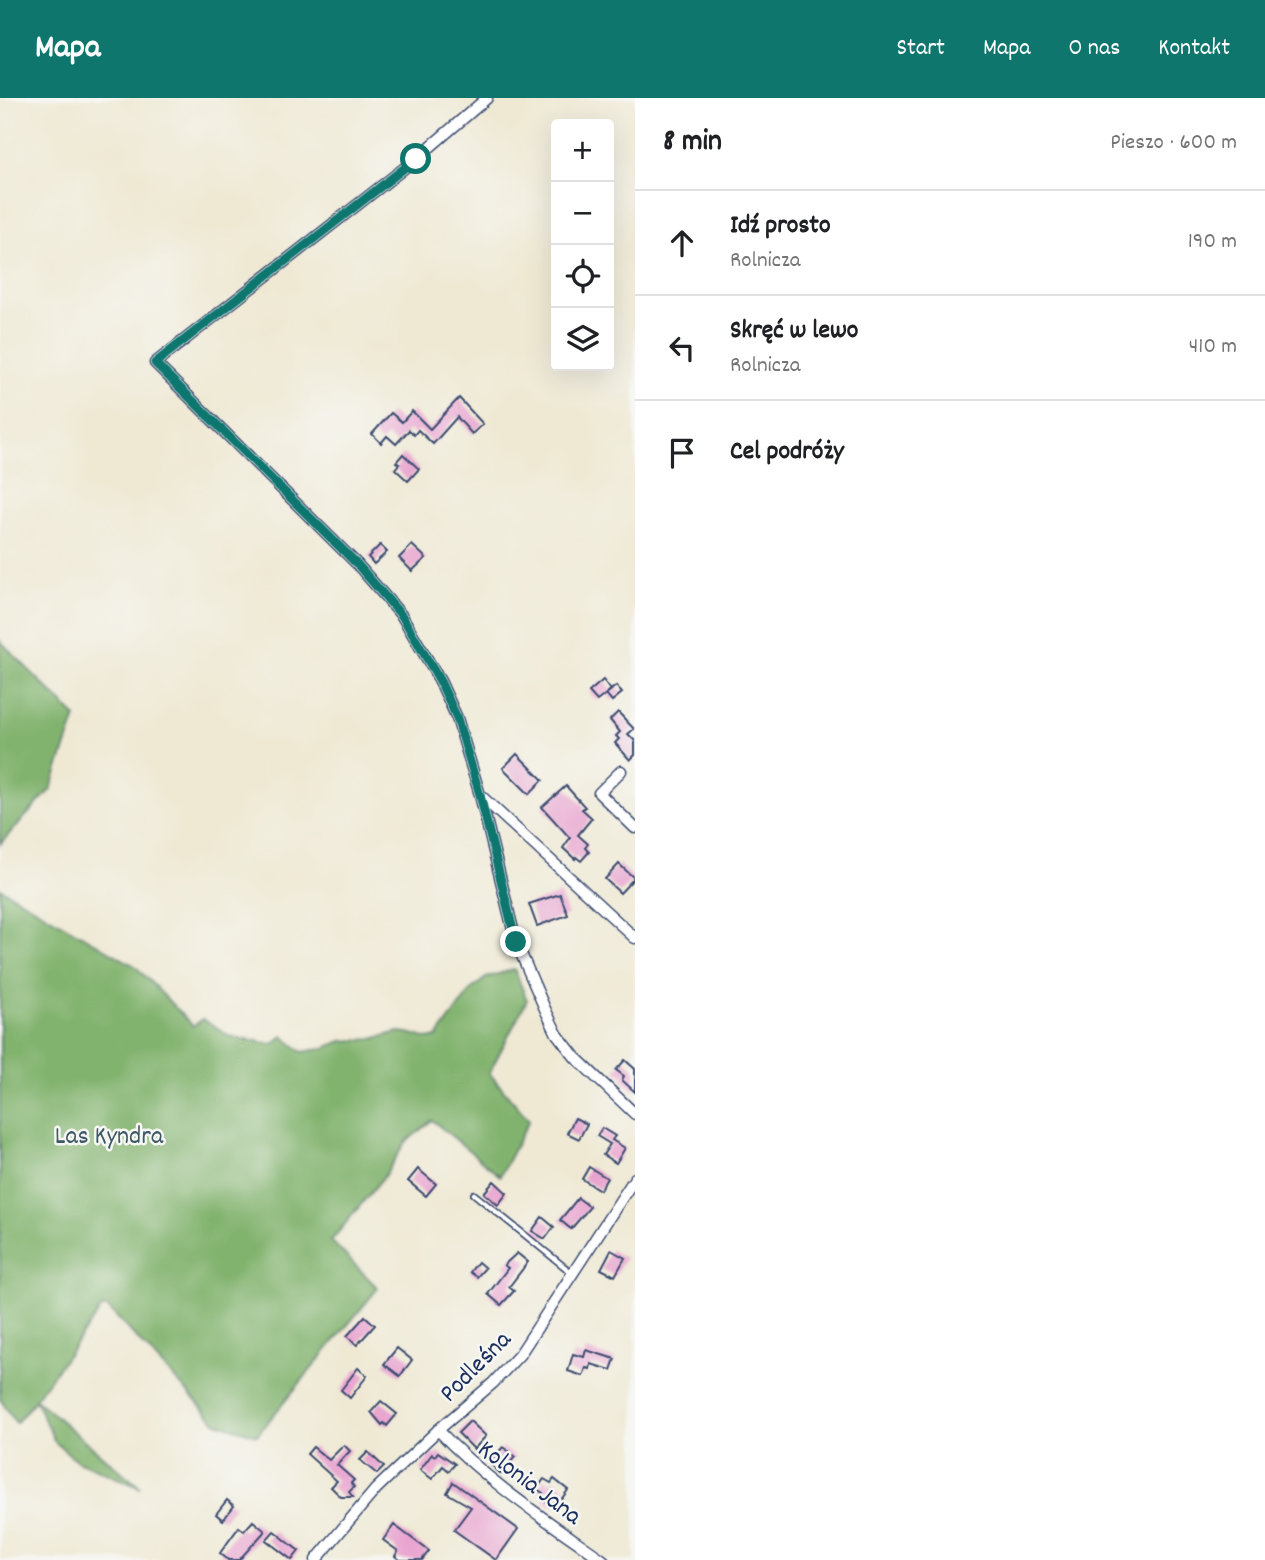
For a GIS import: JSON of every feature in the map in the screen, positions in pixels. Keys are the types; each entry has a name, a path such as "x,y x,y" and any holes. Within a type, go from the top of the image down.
{"street":[{"path":"487,98 416,159 155,363 357,564 402,616 440,681 457,718 480,795 516,942 557,1034 575,1057 635,1114"},
{"path":"621,771 599,793 635,828"},
{"path":"480,795 635,938"},
{"name":"Podleśna","path":"316,1560 376,1489 438,1430 494,1383 520,1354 635,1178"},
{"name":"Kolonia Jana","path":"438,1430 466,1458 512,1495 603,1560"}],"lane":[{"path":"474,1194 572,1274"}],"green space":[{"path":"0,641 76,717 51,789 0,844"},
{"name":"Las Kyndra","path":"0,888 135,966 193,1026 203,1019 231,1037 274,1044 283,1036 302,1052 325,1048 342,1041 372,1039 399,1032 428,1039 437,1037 472,989 486,978 514,969 527,1000 489,1073 529,1120 500,1176 432,1120 405,1143 385,1175 331,1241 378,1288 257,1435 216,1422 108,1308 102,1308 35,1399 141,1488 77,1461 55,1442 35,1400 16,1423 0,1399"}],"building":[{"path":"459,398 483,424 472,434 457,417 433,444 418,430 414,435 409,430 396,444 387,436 381,443 372,434 391,413 402,422 412,411 430,429"},
{"path":"403,454 419,469 408,481 395,469 399,464 396,462"},
{"path":"380,545 387,552 374,564 368,557"},
{"path":"412,545 426,558 412,571 399,558"},
{"path":"603,680 611,690 597,701 589,692"},
{"path":"616,686 622,693 612,701 606,694"},
{"path":"618,712 634,729 628,734 635,741 635,755 630,760 615,743 620,732 610,720"},
{"path":"517,754 543,780 529,794 503,768"},
{"path":"566,786 592,818 578,835 588,844 585,848 589,852 581,861 563,848 570,838 542,807"},
{"path":"619,864 634,878 620,893 605,879"},
{"path":"560,894 568,915 537,926 529,904"},
{"path":"625,1060 635,1069 635,1092 622,1080 624,1076 616,1070"},
{"path":"575,1118 587,1124 579,1139 567,1133"},
{"path":"602,1128 615,1136 612,1140 625,1148 616,1163 603,1155 610,1144 597,1136"},
{"path":"589,1167 607,1178 600,1190 582,1179"},
{"path":"418,1169 436,1184 426,1196 408,1181"},
{"path":"494,1181 507,1193 498,1205 484,1193"},
{"path":"578,1198 590,1207 571,1229 560,1220"},
{"path":"542,1217 554,1227 545,1239 532,1231"},
{"path":"611,1250 625,1258 615,1276 601,1269"},
{"path":"517,1253 528,1262 509,1287 514,1291 501,1305 488,1294 508,1268 504,1265"},
{"path":"478,1262 485,1268 477,1277 470,1272"},
{"path":"365,1316 375,1325 357,1345 347,1336"},
{"path":"397,1348 412,1360 400,1376 384,1364"},
{"path":"586,1350 615,1359 611,1370 591,1364 583,1376 568,1371 573,1354 584,1357"},
{"path":"358,1368 367,1376 350,1398 341,1390"},
{"path":"381,1401 397,1414 387,1426 384,1423 382,1425 371,1412"},
{"path":"470,1421 486,1436 474,1449 458,1433"},
{"path":"344,1445 350,1451 337,1465 354,1480 351,1483 354,1487 349,1492 353,1497 341,1497 331,1487 337,1481 307,1454 313,1447 329,1460"},
{"path":"503,1447 515,1457 501,1474 489,1463"},
{"path":"368,1452 384,1467 377,1474 360,1460"},
{"path":"438,1452 455,1464 449,1471 443,1466 432,1479 420,1470 432,1454 435,1456"},
{"path":"544,1479 551,1483 554,1479 568,1490 555,1508 541,1497 543,1493 537,1489"},
{"path":"453,1482 518,1529 496,1560 454,1530 471,1507 447,1493"},
{"path":"227,1500 234,1506 223,1520 216,1514"},
{"path":"253,1521 265,1531 239,1560 228,1560 220,1553 239,1527 244,1531"},
{"path":"394,1525 429,1551 422,1560 400,1560 395,1556 398,1551 383,1540"},
{"path":"274,1531 299,1551 292,1560 266,1540"}],"route":[{"path":"416,159 155,363 357,564 402,616 440,681 457,718 480,795 516,942"}]}
